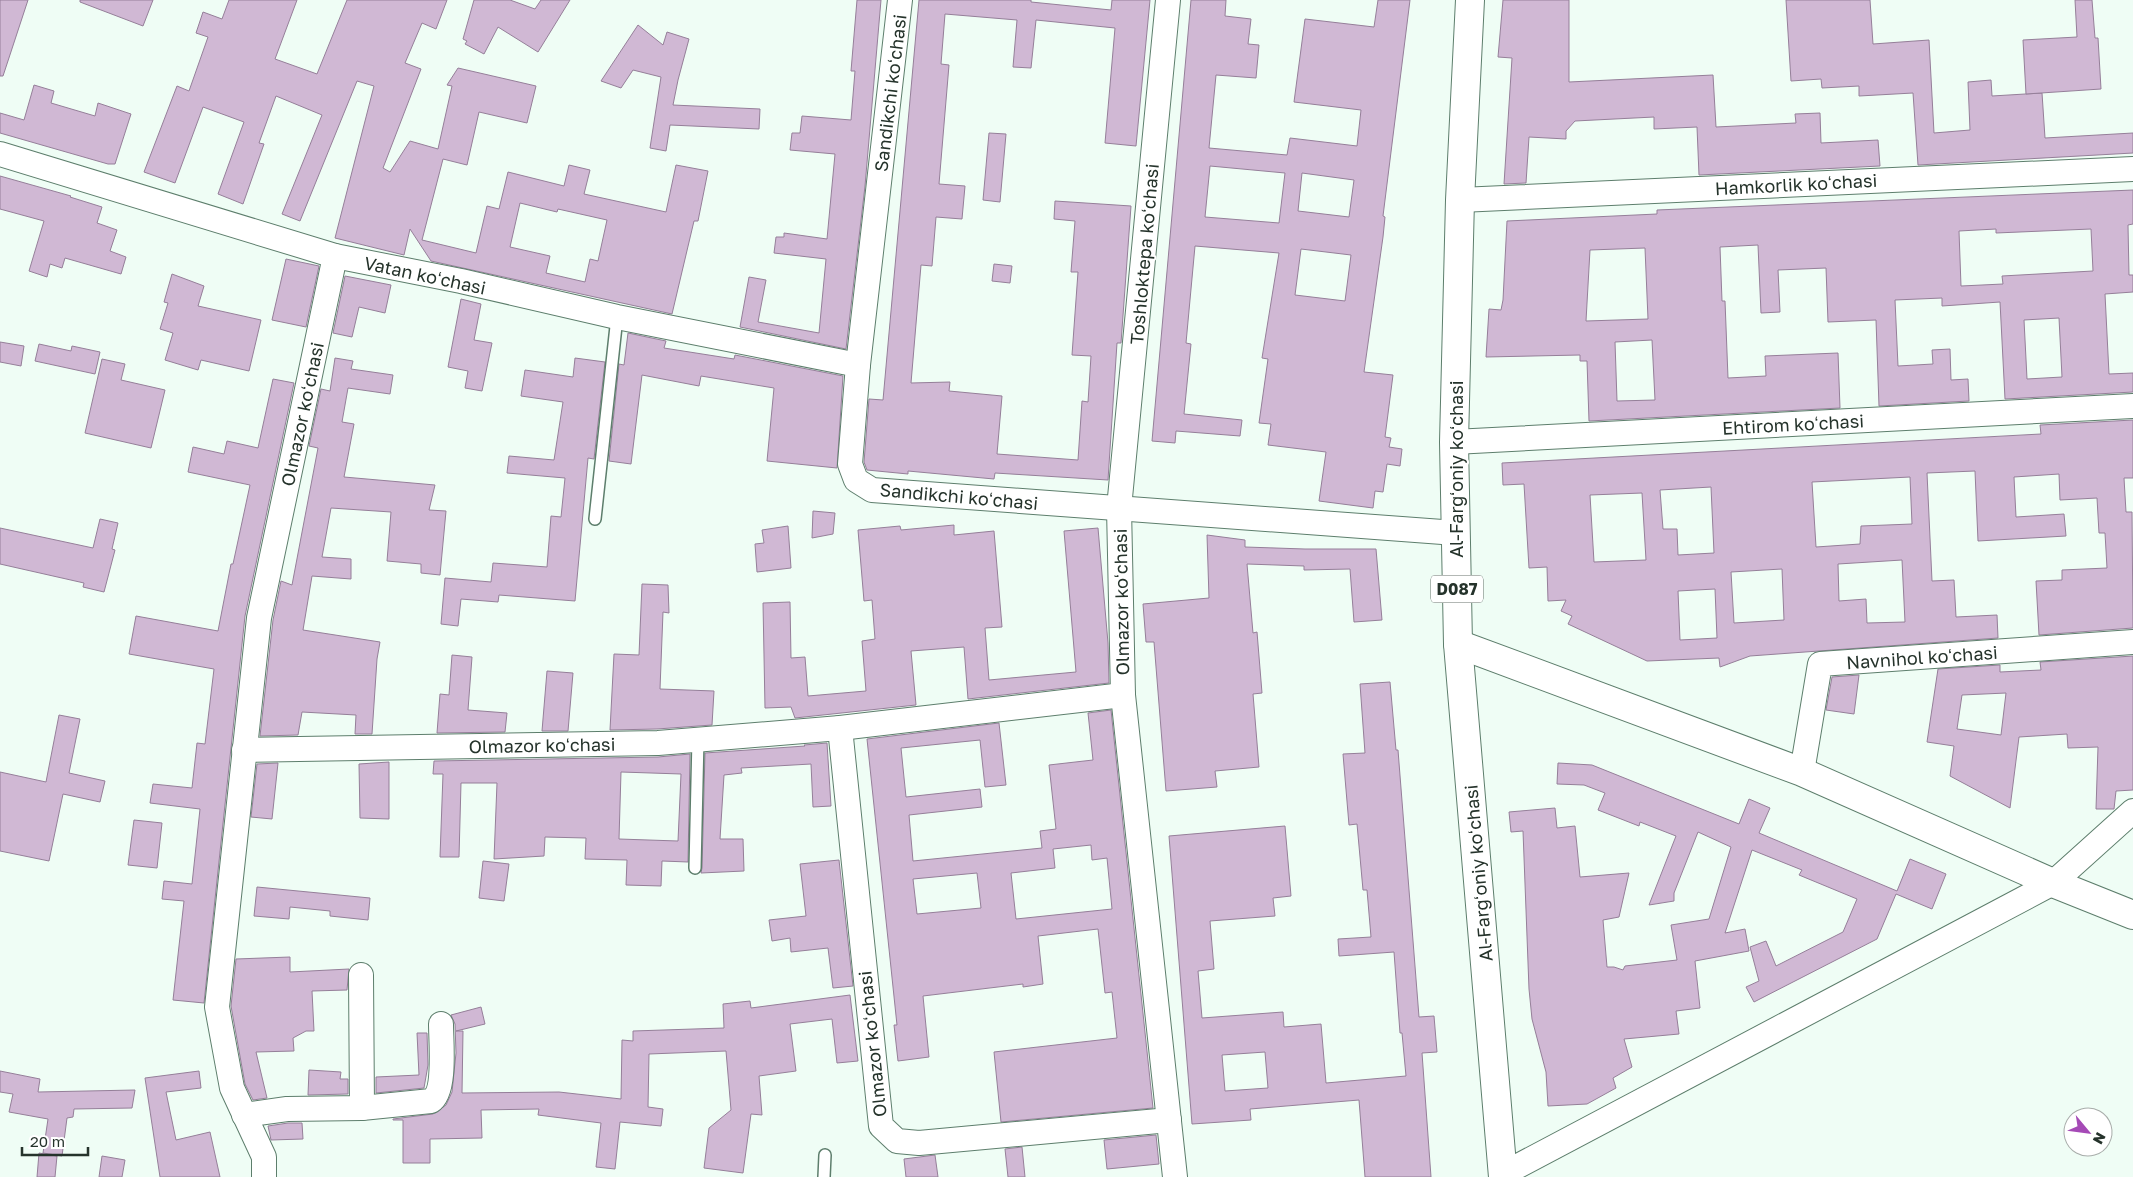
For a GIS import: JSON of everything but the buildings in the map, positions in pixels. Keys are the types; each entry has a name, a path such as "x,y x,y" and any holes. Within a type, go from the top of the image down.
{"main road":[{"name":"Al-Fargʻoniy koʻchasi","path":"1470,0 1460,200 1454,442 1458,644 1503,1176"},
{"path":"1458,644 1802,772 2133,915"}],"street":[{"name":"Sandikchi koʻchasi","path":"900,0 858,365 850,464 856,480 872,490 1456,533"},
{"name":"Toshloktepa koʻchasi","path":"1120,508 1168,0"},
{"name":"Vatan koʻchasi","path":"0,154 335,256 461,281 617,317 858,365"},
{"name":"Hamkorlik koʻchasi","path":"1460,200 2133,169"},
{"name":"Olmazor koʻchasi","path":"264,1177 264,1157 232,1088 217,1008 259,618 335,256"},
{"name":"Ehtirom koʻchasi","path":"1454,442 2133,406"},
{"name":"Olmazor koʻchasi","path":"1120,508 1123,696 1175,1177"},
{"name":"Navnihol koʻchasi","path":"1802,772 1820,664 2133,642"},
{"name":"Olmazor koʻchasi","path":"244,750 658,743 840,728 1123,696"},
{"name":"Olmazor koʻchasi","path":"840,728 881,1126 897,1141 919,1144 1169,1120"},
{"path":"1503,1176 2053,882 2133,811"},
{"path":"361,976 362,1108"},
{"path":"244,1115 287,1109 362,1108 431,1101 436,1098 441,1082 441,1024"}],"lane":[{"path":"595,519 617,317"},
{"path":"695,868 698,739"},
{"path":"824,1177 825,1154"}]}
